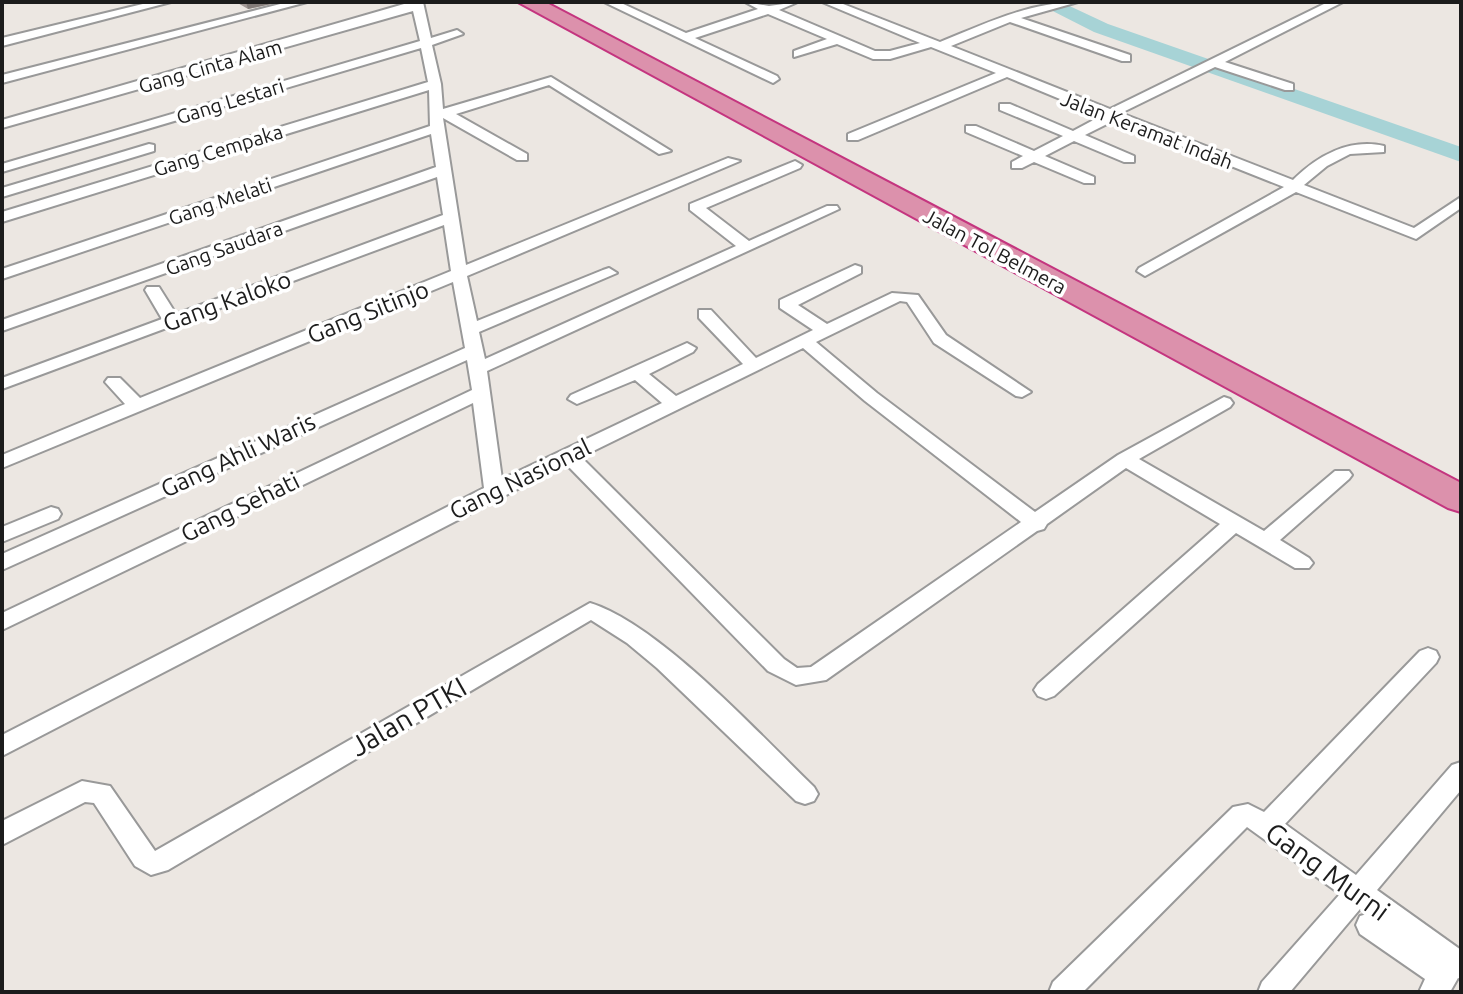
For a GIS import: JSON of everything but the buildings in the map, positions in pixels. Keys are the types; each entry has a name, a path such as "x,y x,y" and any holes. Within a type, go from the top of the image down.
{"highway":[{"name":"Jalan Tol Belmera","path":"529,2 1461,499"},
{"name":"Jalan Tol Belmera","path":"549,2 1461,479"}],"street":[{"path":"2,42 165,2"},
{"path":"2,79 301,2"},
{"path":"610,2 773,79"},
{"path":"751,2 881,56 934,46 1044,8 1066,4"},
{"path":"686,37 792,2"},
{"name":"Jalan Keramat Indah","path":"828,2 1416,234 1461,201"},
{"path":"849,10 872,2"},
{"path":"1017,165 1209,64 1337,2"},
{"path":"417,4 435,84 459,274 476,359 494,491"},
{"name":"Gang Cinta Alam","path":"2,124 417,4"},
{"path":"1012,19 1126,58"},
{"name":"Gang Lestari","path":"2,168 457,34"},
{"path":"798,54 837,40"},
{"path":"1209,64 1289,87"},
{"path":"853,137 1004,74"},
{"name":"Gang Melati","path":"2,274 551,81 664,151"},
{"name":"Gang Cempaka","path":"2,217 435,84"},
{"path":"1005,107 1129,159"},
{"path":"440,119 522,157"},
{"path":"971,129 1089,180"},
{"path":"1145,271 1294,187 1303,176 1359,145 1379,149"},
{"path":"2,193 149,148"},
{"name":"Gang Sitinjo","path":"2,462 733,161"},
{"path":"748,248 695,207 795,165"},
{"name":"Gang Saudara","path":"2,326 445,169"},
{"path":"476,359 748,248 832,209"},
{"name":"Gang Kaloko","path":"2,384 452,217"},
{"path":"826,331 786,304 855,270"},
{"path":"471,329 609,273"},
{"path":"153,290 172,321"},
{"name":"Gang Nasional","path":"2,746 494,491 898,296 908,296 952,349 1022,392"},
{"path":"705,314 755,367"},
{"path":"806,342 1037,524"},
{"path":"577,399 687,348"},
{"name":"Gang Ahli Waris","path":"2,563 476,359"},
{"path":"637,373 675,404"},
{"path":"114,382 138,407"},
{"name":"Gang Sehati","path":"2,622 479,393"},
{"path":"568,455 776,665 787,675 802,679 818,674 1037,524 1125,459 1224,403"},
{"path":"1125,459 1302,563"},
{"path":"1266,541 1342,475"},
{"path":"2,535 51,514"},
{"path":"1046,690 1233,524"},
{"name":"Jalan PTKI","path":"2,834 72,796 92,791 101,793 144,858 151,863 159,862 590,611 610,617 676,673 805,794"},
{"path":"1267,826 1428,657"},
{"path":"1272,992 1457,786"},
{"name":"Gang Murni","path":"1063,992 1236,818 1248,815 1461,966"},
{"path":"1370,925 1445,976 1433,992"}],"waterway":[{"path":"1045,2 1101,28 1461,155"}]}
